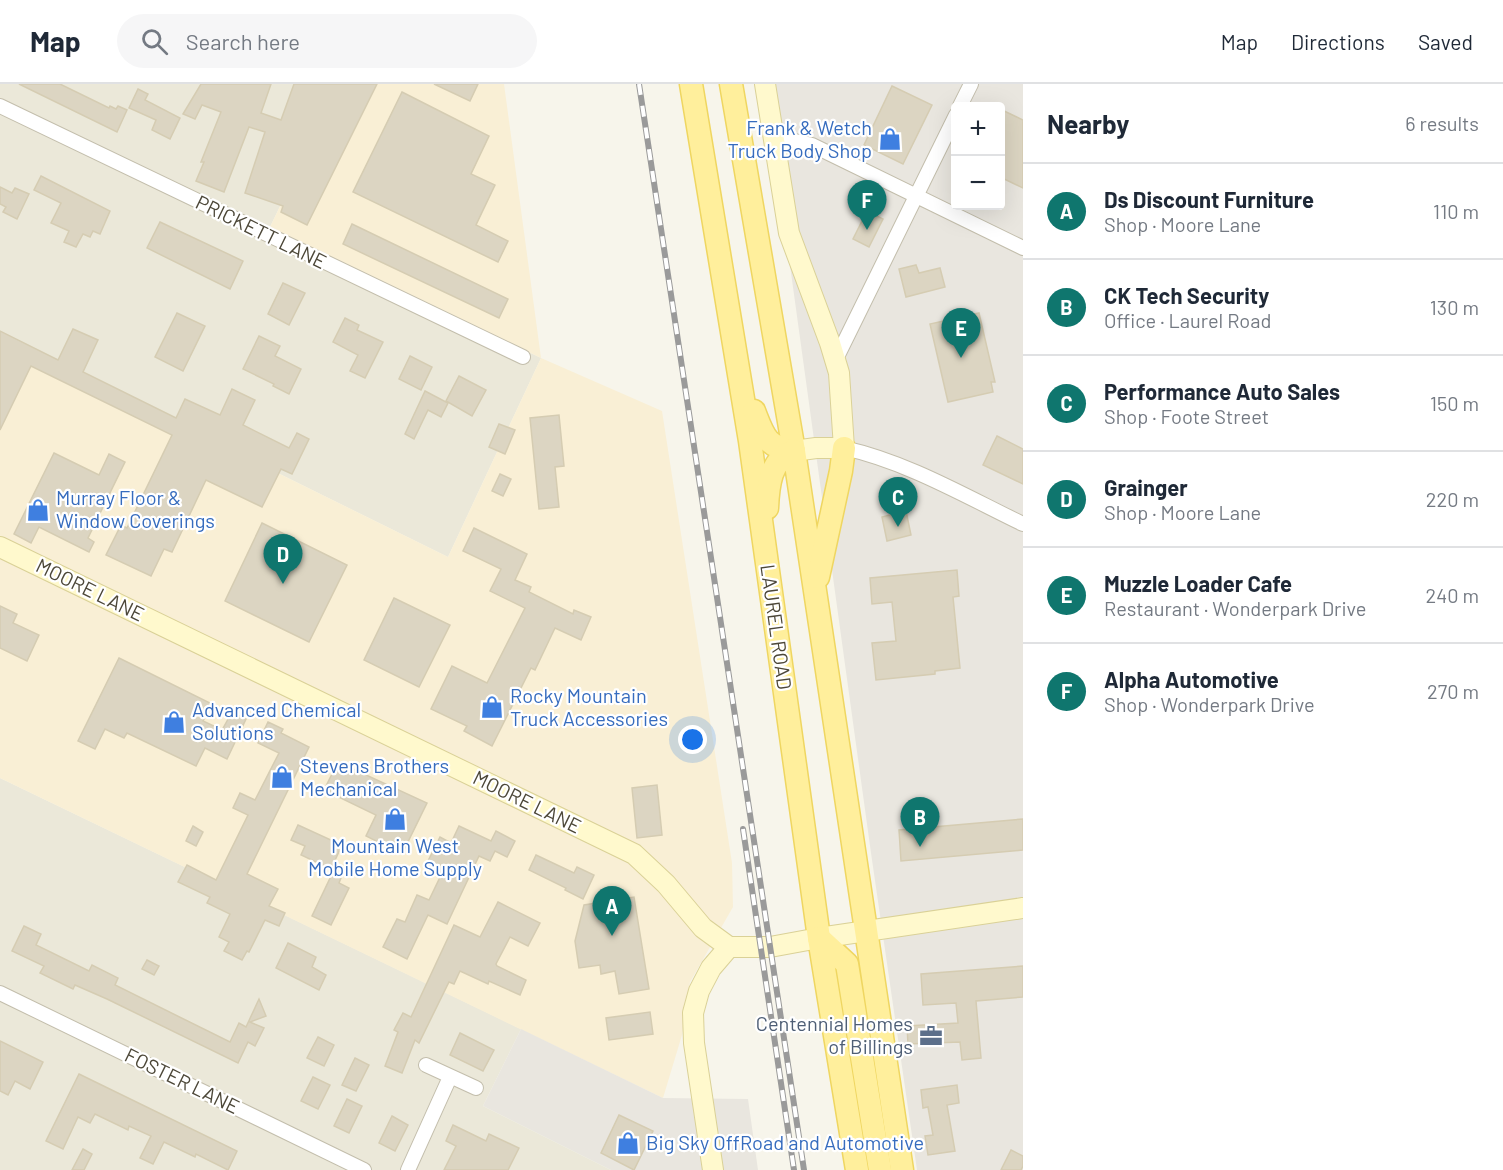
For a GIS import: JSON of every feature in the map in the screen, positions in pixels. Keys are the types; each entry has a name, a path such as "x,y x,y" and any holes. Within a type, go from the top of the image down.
{"main road":[{"name":"LAUREL ROAD","path":"691,84 740,376 819,938 857,1170"},
{"path":"732,85 794,451 902,1170"},
{"path":"740,376 768,441 776,447 794,451"},
{"path":"815,596 844,448"},
{"path":"766,552 770,481 779,459 786,453 794,451"},
{"path":"819,938 847,964 880,1170"}],"street":[{"path":"765,84 789,233 836,359 842,402 844,448"},
{"path":"962,102 971,84"},
{"name":"PRICKETT LANE","path":"0,106 523,357"},
{"path":"836,359 951,125"},
{"path":"774,142 808,143 1023,248"},
{"path":"794,451 844,448 864,452 893,463 1023,524"},
{"name":"MOORE LANE","path":"0,547 634,854 666,884 704,928 729,947"},
{"path":"713,1170 694,1043 693,1013 699,991 711,968 729,947 770,947 1023,908"},
{"name":"FOSTER LANE","path":"0,993 364,1170"},
{"path":"426,1065 476,1088"},
{"path":"408,1170 450,1077"}],"shaded area":[{"path":"0,84 339,84 270,227 541,358 448,557 0,336"},
{"path":"339,84 504,84 541,358 270,227"},
{"path":"765,84 1023,84 1023,1170 917,1170"},
{"path":"0,336 448,557 541,358 662,411 732,863 733,907 690,982 682,1035 663,1098 0,778"},
{"path":"0,778 521,1029 483,1106 611,1170 0,1170"},
{"path":"521,1029 663,1098 748,1099 758,1170 611,1170 483,1106"}],"building":[{"path":"19,84 60,84 109,108 110,106 116,109 118,106 127,110 117,132"},
{"path":"201,84 271,84 261,113 281,120 294,84 377,84 307,225 281,212 283,206 245,193 265,132 249,127 224,192 196,181 221,112 202,105 195,119 183,114"},
{"path":"434,84 478,84 470,101"},
{"path":"892,86 932,105 903,164 864,145"},
{"path":"138,89 148,94 145,100 180,118 170,139 152,130 156,120 129,108"},
{"path":"402,92 489,136 471,174 495,185 476,225 508,241 498,262 353,192"},
{"path":"1005,111 1023,120 1023,188 1005,179"},
{"path":"41,176 110,211 100,234 93,231 90,237 83,234 76,247 64,242 69,231 51,223 61,203 34,190"},
{"path":"0,187 12,193 15,188 29,194 17,219 3,212 6,207 0,204"},
{"path":"867,211 883,219 869,247 853,239"},
{"path":"160,222 243,261 230,289 147,248"},
{"path":"352,224 508,299 499,318 343,244"},
{"path":"916,265 919,273 940,268 945,287 906,297 899,269"},
{"path":"283,283 305,293 289,325 268,314"},
{"path":"177,313 205,326 183,371 155,357"},
{"path":"979,313 995,382 991,382 993,392 948,402 930,324"},
{"path":"345,318 359,325 357,330 383,342 365,378 350,371 358,355 333,342"},
{"path":"73,329 98,340 83,372 176,418 185,399 220,415 232,389 255,400 243,425 289,448 297,433 309,439 292,474 281,469 262,507 206,480 172,552 164,549 151,576 106,555 121,525 127,528 172,435 31,366 0,430 0,331 58,360"},
{"path":"259,336 280,346 275,356 301,369 289,394 243,369"},
{"path":"410,356 432,367 421,390 399,379"},
{"path":"459,376 486,390 472,416 446,401"},
{"path":"425,391 448,403 441,417 428,410 414,439 405,434"},
{"path":"559,415 564,466 555,467 559,507 539,509 530,418"},
{"path":"499,424 515,430 505,454 489,447"},
{"path":"997,436 1023,449 1023,484 983,465"},
{"path":"54,453 99,475 109,454 125,462 88,538 94,542 89,552 39,527 31,543 14,534"},
{"path":"500,474 511,479 503,496 492,491"},
{"path":"906,511 911,535 887,541 882,517"},
{"path":"262,523 347,565 309,642 225,601"},
{"path":"474,528 527,554 515,580 531,587 529,592 573,614 574,610 591,617 581,640 555,628 535,670 531,668 492,746 464,731 467,726 431,709 452,666 487,683 525,608 490,591 501,569 463,551"},
{"path":"957,570 959,596 953,597 960,668 935,671 935,674 876,680 872,643 896,641 892,602 872,604 870,578"},
{"path":"394,598 450,625 419,687 364,660"},
{"path":"0,606 17,614 13,623 39,635 27,661 0,648"},
{"path":"119,658 212,704 203,721 222,730 232,712 246,719 227,759 205,748 196,766 127,733 124,738 105,729 95,749 78,741"},
{"path":"268,722 283,729 281,733 309,747 247,874 278,889 269,906 285,913 279,926 265,920 249,952 247,951 242,960 224,951 229,942 219,937 230,914 207,903 210,897 178,882 187,865 216,880 248,815 233,808 240,793 255,800 279,753 258,743"},
{"path":"338,762 427,803 402,854 366,836 376,815 324,790"},
{"path":"657,785 662,835 637,838 632,788"},
{"path":"1023,819 1023,850 901,861 899,830"},
{"path":"298,825 342,845 331,869 301,855 305,846 291,840"},
{"path":"193,826 203,832 196,846 186,841"},
{"path":"459,826 491,841 496,831 515,841 507,857 495,851 490,861 479,856 447,924 428,915 407,959 383,947 397,919 405,922 417,895 429,900 442,873 426,865 440,837 451,843"},
{"path":"536,855 574,873 577,867 594,875 583,899 529,870"},
{"path":"332,874 341,878 339,883 349,888 331,925 312,916"},
{"path":"634,897 649,989 619,994 615,971 601,974 600,965 579,968 575,941 584,905"},
{"path":"498,902 540,923 528,946 510,937 496,964 526,980 520,995 460,971 454,984 449,982 419,1043 415,1040 402,1073 385,1066 398,1032 394,1030 403,1013 411,1017 454,925 480,937"},
{"path":"24,926 41,934 36,945 89,971 92,965 118,978 115,985 230,1042 239,1023 246,1027 259,999 266,1016 250,1022 264,1028 255,1046 248,1042 238,1063 107,999 75,985 73,989 40,973 44,966 12,951"},
{"path":"288,943 316,957 312,967 326,975 319,990 276,968"},
{"path":"147,960 159,966 154,975 142,969"},
{"path":"1023,966 1023,997 976,1001 981,1058 962,1060 960,1042 908,1044 907,1026 958,1023 956,1003 923,1005 921,974"},
{"path":"650,1012 653,1034 609,1040 606,1018"},
{"path":"460,1033 494,1050 483,1071 450,1055"},
{"path":"318,1037 334,1045 324,1066 307,1058"},
{"path":"0,1041 43,1062 30,1089 15,1081 8,1095 0,1091"},
{"path":"355,1058 369,1065 356,1091 342,1085"},
{"path":"79,1074 237,1151 228,1170 196,1154 195,1157 164,1142 153,1164 140,1158 151,1136 129,1126 128,1130 95,1114 90,1123 78,1117 63,1149 46,1141"},
{"path":"313,1077 330,1085 318,1109 301,1101"},
{"path":"957,1085 959,1103 947,1105 955,1151 928,1155 925,1136 933,1135 928,1107 923,1108 921,1090"},
{"path":"347,1099 362,1106 349,1133 334,1126"},
{"path":"619,1115 653,1131 634,1170 601,1153"},
{"path":"392,1116 408,1125 395,1151 379,1143"},
{"path":"453,1125 486,1141 489,1134 519,1148 508,1170 444,1170 456,1146 446,1141"},
{"path":"83,1149 92,1154 84,1170 72,1170"},
{"path":"1011,1150 1023,1156 1021,1170 1001,1170"}],"railway":[{"path":"639,84 804,1170"},
{"path":"743,829 794,1170"}],"place":[{"name":"Frank & Wetch Truck Body Shop","path":"890,139"},
{"name":"Alpha Automotive","path":"867,230"},
{"name":"Muzzle Loader Cafe","path":"961,358"},
{"name":"Murray Floor & Window Coverings","path":"38,510"},
{"name":"Performance Auto Sales","path":"898,527"},
{"name":"Grainger","path":"283,584"},
{"name":"Rocky Mountain Truck Accessories","path":"492,707"},
{"name":"Advanced Chemical Solutions","path":"174,722"},
{"name":"Stevens Brothers Mechanical","path":"282,777"},
{"name":"Mountain West Mobile Home Supply","path":"395,819"},
{"name":"CK Tech Security","path":"920,847"},
{"name":"Ds Discount Furniture","path":"612,936"},
{"name":"Centennial Homes of Billings","path":"931,1036"},
{"name":"Big Sky OffRoad and Automotive","path":"628,1143"}]}
